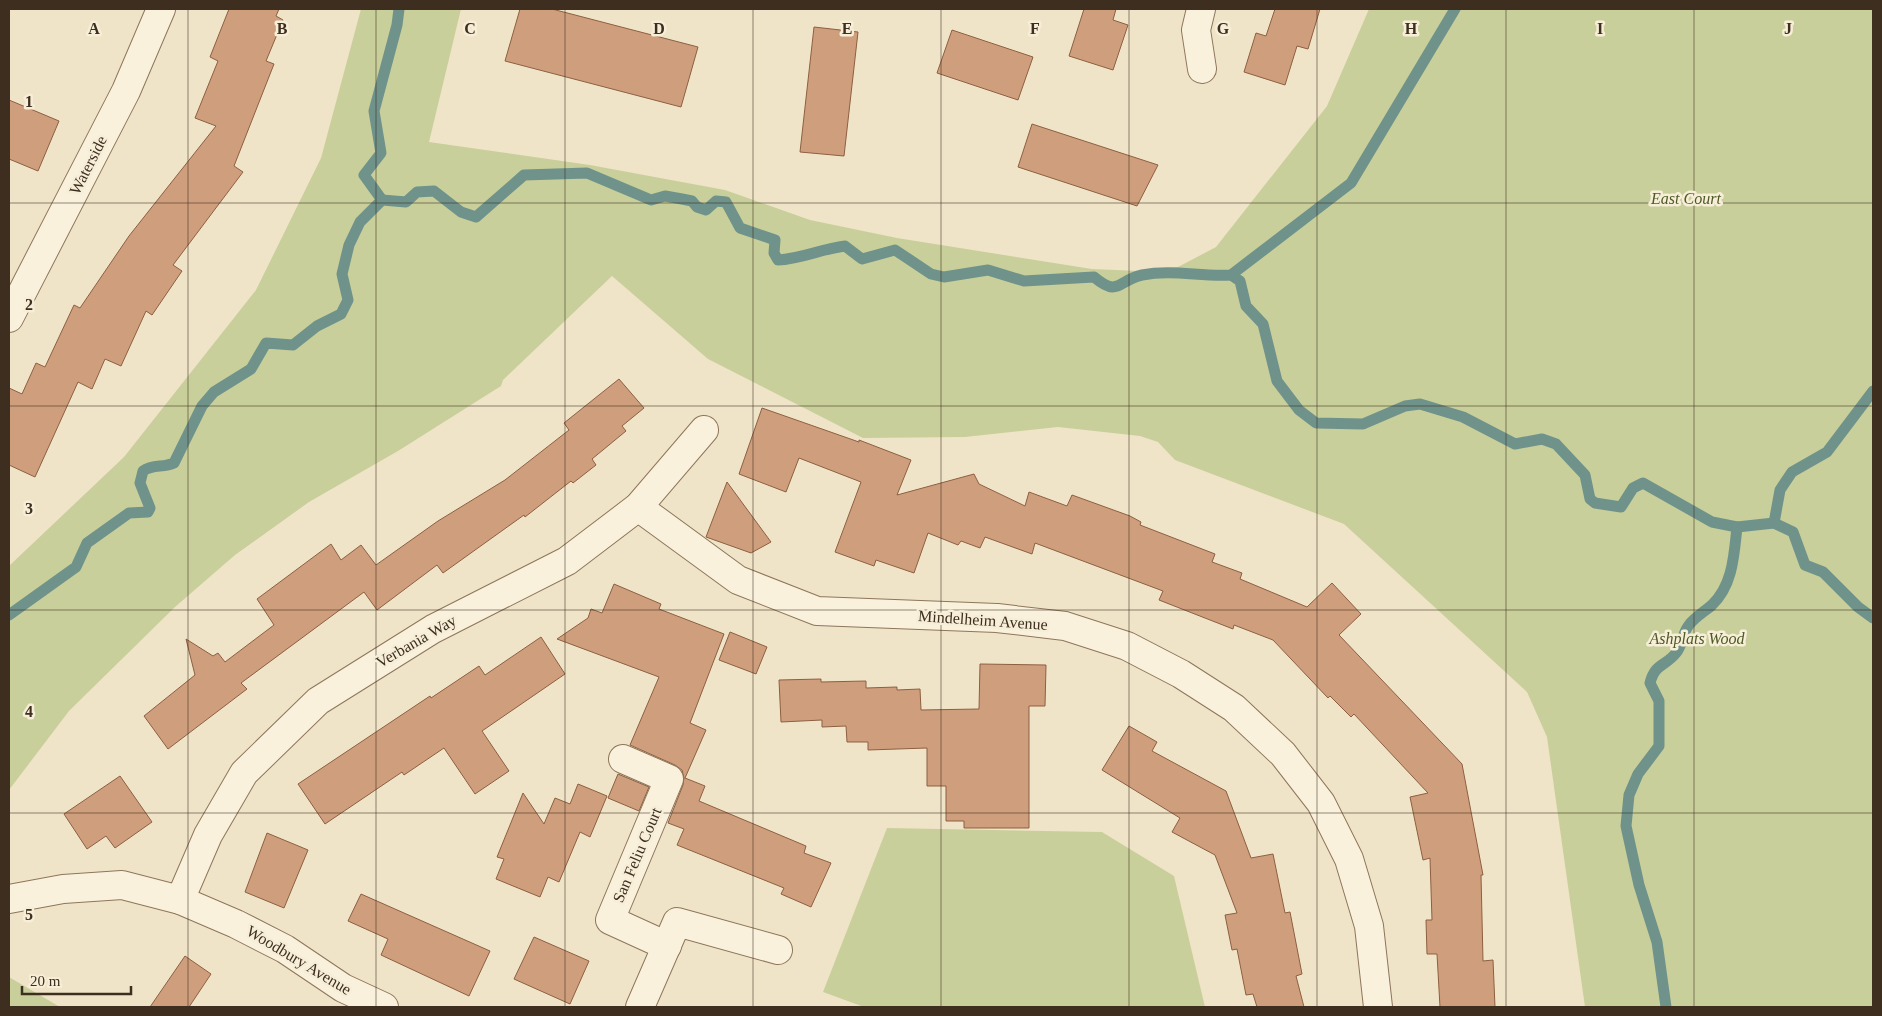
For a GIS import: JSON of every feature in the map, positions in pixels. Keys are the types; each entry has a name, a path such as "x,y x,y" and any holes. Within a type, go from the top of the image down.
{"street":[{"name":"Waterside","path":"9,318 126,92 161,9"},
{"path":"1201,9 1196,30 1202,69"},
{"name":"Verbania Way","path":"180,900 208,834 244,774 318,701 433,629 567,561 638,507 704,430"},
{"name":"Mindelheim Avenue","path":"638,507 738,580 817,611 997,618 1065,626 1127,646 1181,674 1234,708 1282,754 1321,803 1349,859 1369,926 1378,1007"},
{"name":"San Feliu Court","path":"623,760 669,779 610,920 666,946"},
{"name":"Woodbury Avenue","path":"9,899 63,889 122,885 180,900 236,924 284,949 343,988 384,1007"},
{"path":"640,1007 677,922 778,950"}],"green space":[{"path":"361,9 461,9 429,142 590,165 725,190 810,220 897,238 1092,269 1139,271 1178,267 1216,247 1327,106 1369,9 1873,9 1873,1007 1585,1007 1547,737 1527,692 1344,524 1175,460 1158,442 1140,436 1058,427 965,437 863,438 708,359 612,276 503,380 501,386 398,451 309,502 235,555 175,607 69,711 9,790 9,566 124,457 256,290 321,158"},
{"path":"887,828 1102,832 1174,876 1205,1007 864,1007 823,992"},
{"path":"9,977 60,1007 9,1007"}],"building":[{"path":"229,9 279,9 276,16 283,20 266,61 274,64 234,166 243,172 173,265 182,271 152,315 146,311 121,366 105,359 92,389 78,382 35,477 9,465 9,388 22,394 36,363 45,367 74,305 80,308 129,236 216,126 195,118 218,61 210,57"},
{"path":"520,9 552,9 698,47 681,107 505,61"},
{"path":"1084,9 1116,9 1113,20 1128,25 1113,70 1069,56"},
{"path":"1275,9 1320,9 1308,49 1297,46 1285,85 1244,72 1256,33 1266,36"},
{"path":"814,27 858,32 844,156 800,152"},
{"path":"952,30 1033,57 1018,100 937,73"},
{"path":"9,100 59,121 38,171 9,159"},
{"path":"1032,124 1158,165 1137,206 1018,167"},
{"path":"619,379 644,408 622,426 626,431 592,459 596,465 573,483 571,481 525,517 524,515 443,573 437,565 377,610 364,592 241,683 247,689 168,749 144,716 195,675 186,639 213,656 218,653 225,662 274,625 257,599 331,544 341,560 361,545 376,565 438,521 505,480 569,430 564,423"},
{"path":"762,408 859,442 859,440 911,460 897,495 974,474 979,484 1025,506 1029,492 1067,506 1072,495 1130,516 1141,522 1140,525 1215,554 1212,562 1242,573 1240,579 1307,607 1332,583 1361,614 1339,635 1462,764 1483,875 1481,875 1483,961 1493,960 1495,1007 1440,1007 1437,954 1427,954 1426,920 1432,920 1430,858 1423,860 1410,797 1428,793 1354,714 1351,717 1330,696 1328,698 1273,640 1234,625 1233,629 1159,600 1163,591 1035,543 1032,554 985,537 980,548 961,541 958,545 928,533 914,573 876,560 874,566 835,552 861,482 799,458 786,492 739,474"},
{"path":"727,482 771,542 751,553 706,537"},
{"path":"614,584 661,604 659,609 724,634 690,723 706,730 685,778 705,786 699,801 806,846 804,853 831,863 811,907 781,894 784,888 677,845 684,829 668,823 683,785 682,770 630,745 659,677 557,639 588,618 591,609 602,613"},
{"path":"730,632 767,647 756,674 719,660"},
{"path":"541,637 565,674 482,731 509,771 475,794 444,748 404,775 402,772 325,824 298,784 430,696 431,698 479,666 485,675"},
{"path":"980,664 1046,665 1045,706 1029,706 1029,828 964,828 964,821 946,821 946,786 927,786 927,748 868,750 868,742 847,742 846,726 822,727 822,720 781,722 779,680 821,679 821,682 866,681 866,688 897,687 897,690 920,689 921,710 979,709"},
{"path":"1129,726 1157,742 1152,751 1226,791 1251,858 1273,854 1285,913 1290,912 1302,974 1296,976 1304,1007 1257,1007 1253,994 1246,995 1237,949 1232,950 1225,915 1237,913 1215,855 1172,832 1180,818 1102,770"},
{"path":"618,774 649,787 639,811 608,798"},
{"path":"120,776 152,822 115,848 106,836 87,849 64,814"},
{"path":"578,784 607,796 590,837 580,832 559,882 548,877 540,897 496,879 504,859 497,857 523,793 544,824 555,798 570,804"},
{"path":"267,833 308,850 284,908 245,892"},
{"path":"361,894 490,951 469,996 381,955 388,939 348,921"},
{"path":"534,937 589,961 570,1004 514,979"},
{"path":"185,956 211,974 189,1007 150,1007"}],"waterway":[{"path":"382,200 364,175 381,153 374,111 397,25 399,9"},
{"path":"9,615 76,567 87,543 129,513 148,512 150,508 140,483 143,471 174,463 202,406 214,392 251,369 266,343 293,345 317,326 341,314 348,300 342,274 349,245 360,222 382,200 406,202 417,192 434,191 461,212 476,217 524,175 587,173 651,200 665,196 682,199 692,201 697,207 706,210 716,201 726,202 740,228 775,240 774,253 778,260 795,258 845,246 862,259 895,250 931,274 944,277 988,270 1024,281 1094,277 1102,283 1114,287 1134,277 1153,273 1231,275 1351,183 1455,9"},
{"path":"1231,275 1240,281 1246,306 1263,324 1277,381 1299,410 1316,423 1363,424 1405,406 1420,404 1463,417 1515,444 1542,439 1556,444 1585,475 1590,499 1595,503 1621,507 1633,488 1643,483 1712,522 1737,527 1774,523 1793,532 1805,565 1823,572 1858,607 1873,618"},
{"path":"1774,523 1780,490 1792,472 1827,452 1873,391"},
{"path":"1666,1007 1657,942 1639,885 1626,826 1629,795 1638,774 1659,746 1659,701 1650,683 1652,677 1658,668 1678,650 1689,625 1719,597 1731,569 1737,527"}],"park label":[{"name":"East Court","path":"1686,198"},
{"name":"Ashplats Wood","path":"1697,638"}]}
